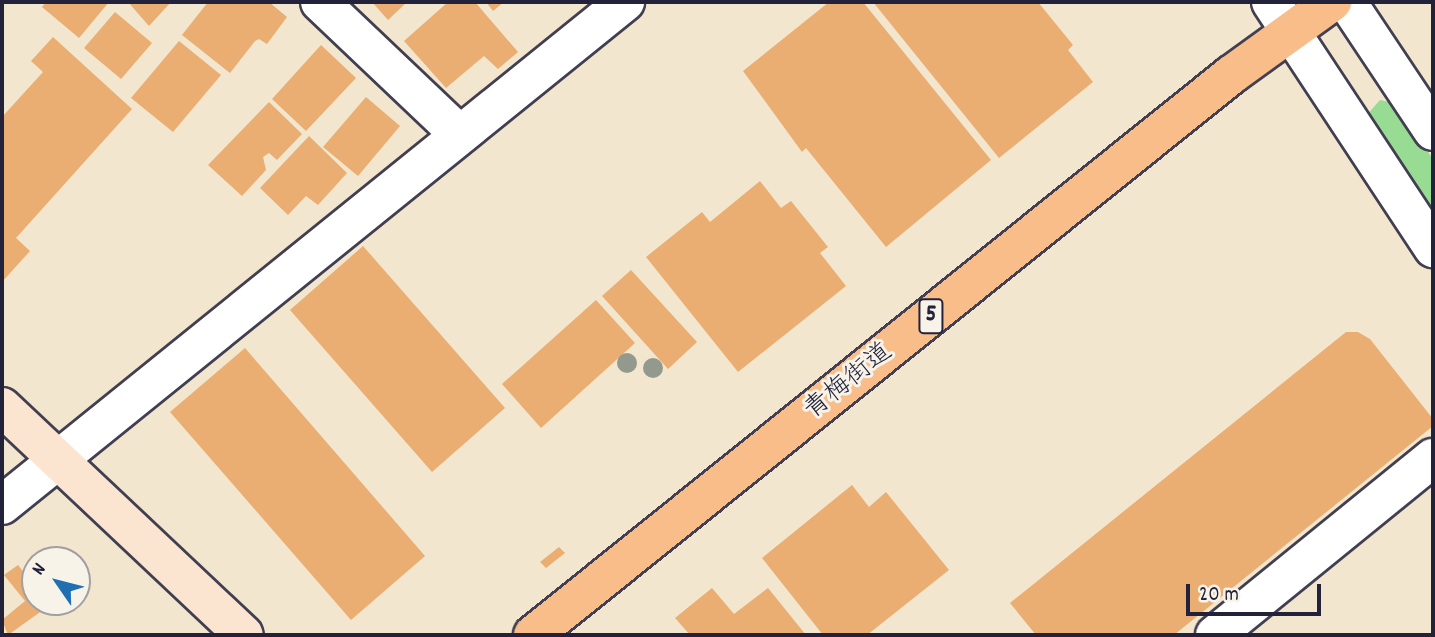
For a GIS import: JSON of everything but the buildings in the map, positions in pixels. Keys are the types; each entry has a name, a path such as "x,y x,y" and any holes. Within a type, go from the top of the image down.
{"main road":[{"name":"青梅街道","path":"533,635 1281,17 1332,2"}],"street":[{"path":"320,2 459,134"},
{"path":"2,505 625,2"},
{"path":"1347,2 1433,131"},
{"path":"1281,17 1433,248"},
{"path":"2,407 244,635"},
{"path":"1215,635 1433,458"}],"green space":[{"path":"1380,100 1394,103 1433,159 1433,226 1365,117"}]}
